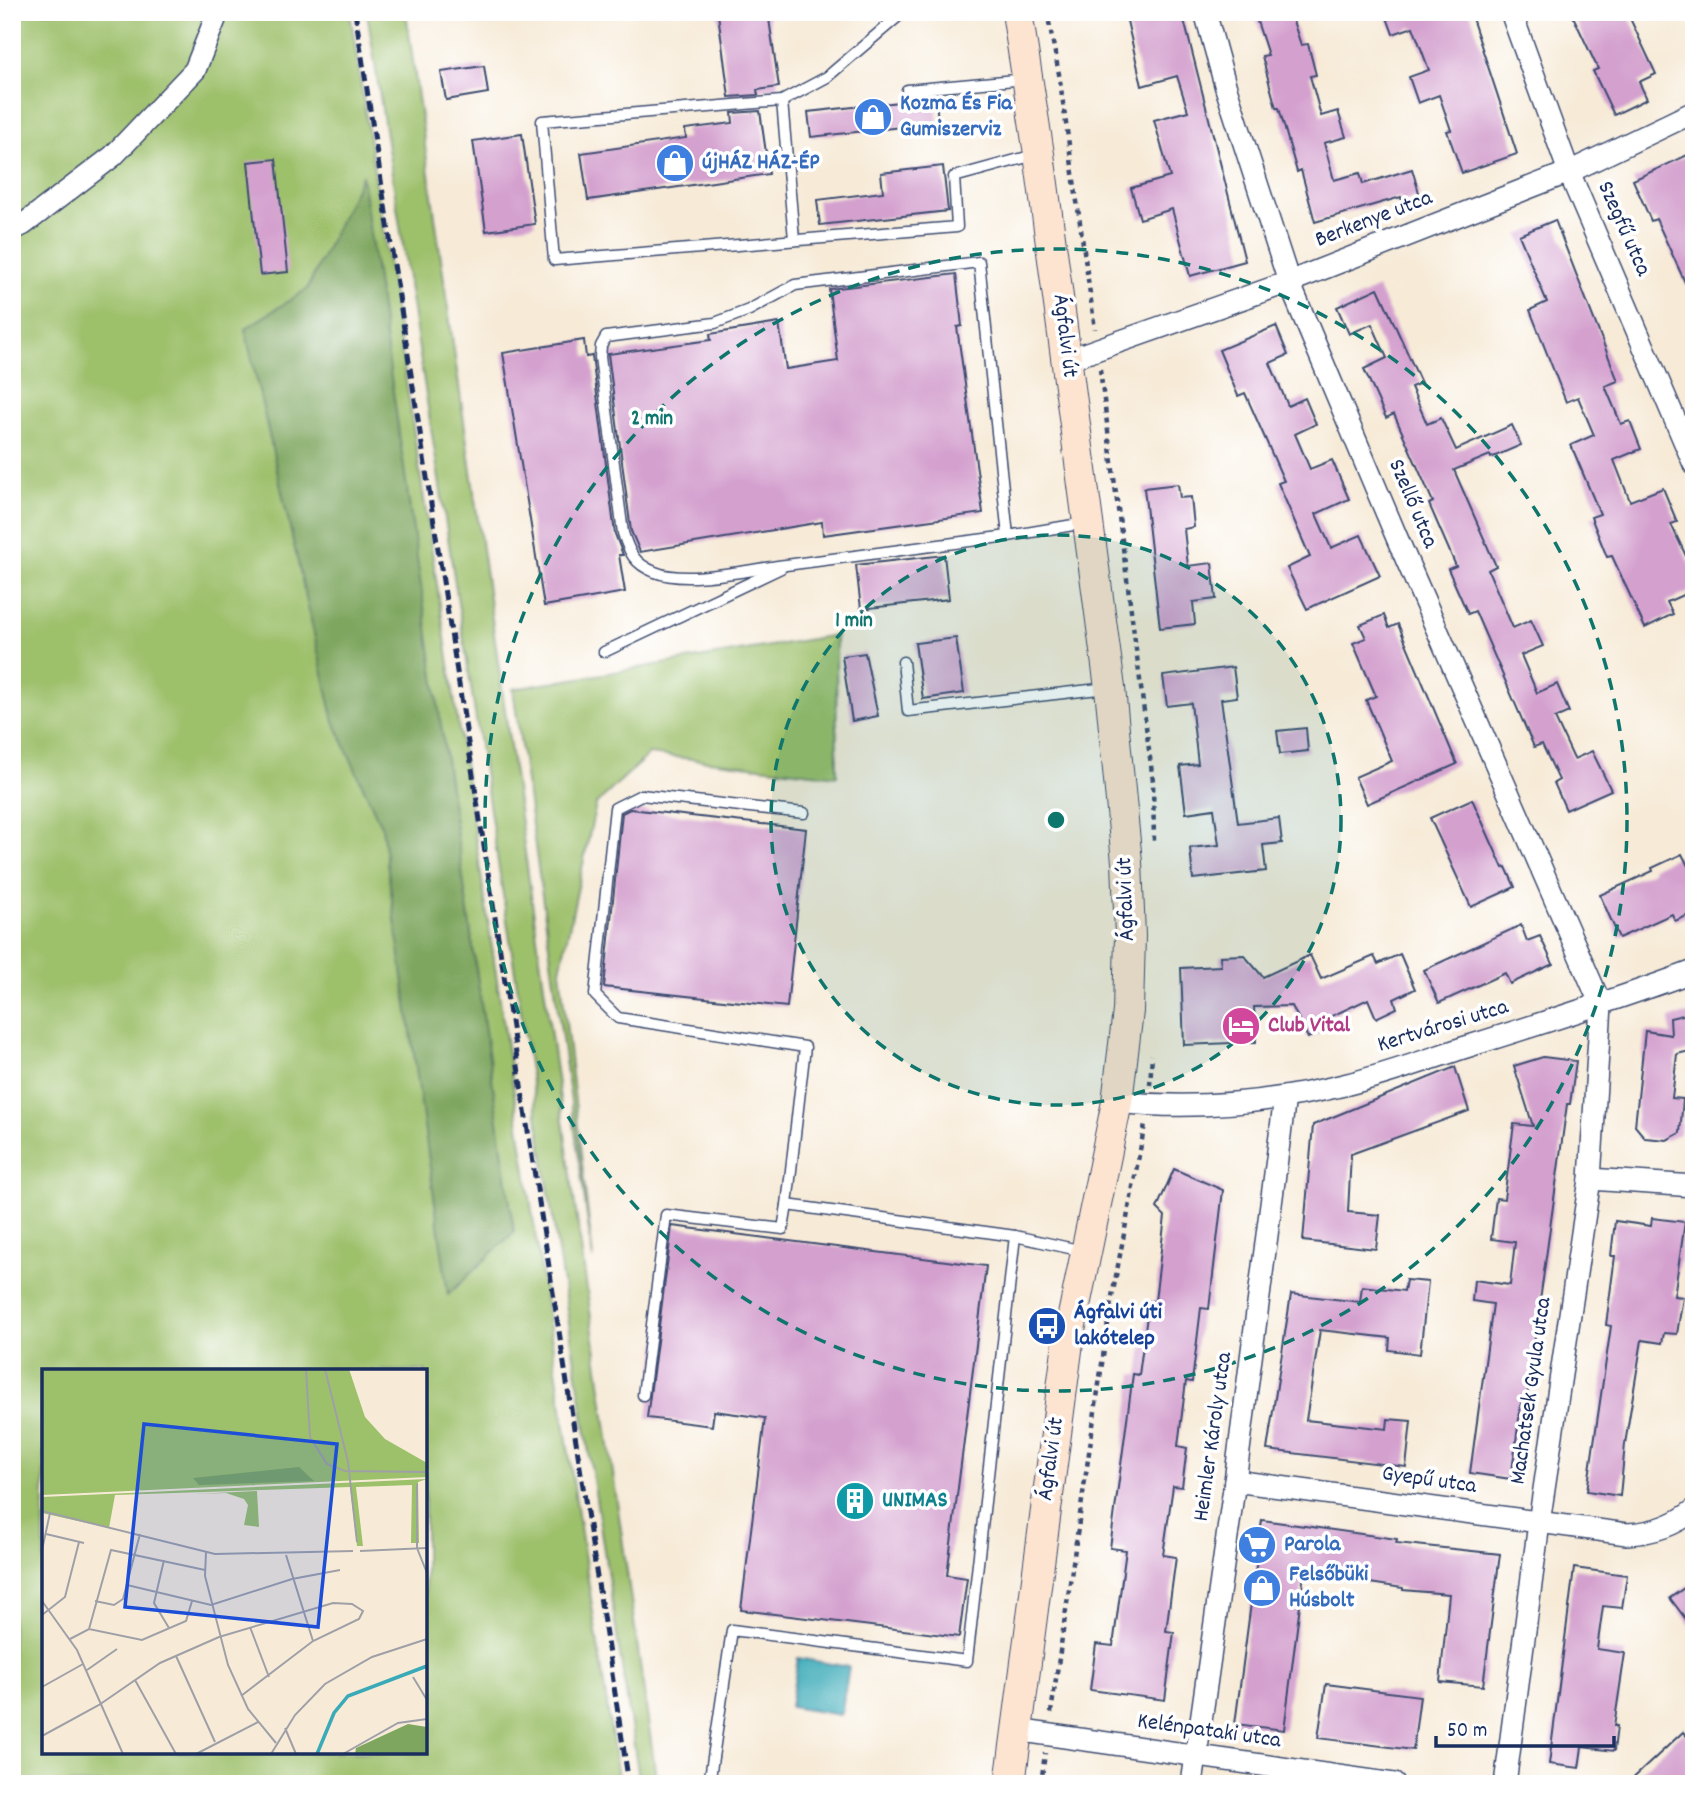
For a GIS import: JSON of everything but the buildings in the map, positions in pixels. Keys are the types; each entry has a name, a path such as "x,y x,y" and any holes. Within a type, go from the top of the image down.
{"street":[{"path":"12,230 24,224 113,156 186,80 195,70 218,12"},
{"name":"Ágfalvi út","path":"1010,1784 1069,1335 1117,1102 1128,1011 1130,936 1127,862 1110,688 1040,154 1017,12"},
{"name":"Szellő utca","path":"1205,12 1226,88 1289,282 1397,538 1601,1005"},
{"name":"Szegfű utca","path":"1511,12 1569,172 1694,464"},
{"name":"Berkenye utca","path":"1067,360 1289,282 1569,172 1694,112"},
{"name":"Kertvárosi utca","path":"1117,1102 1196,1106 1285,1097 1345,1085 1601,1005 1694,971"},
{"name":"Machatsek Gyula utca","path":"1505,1784 1539,1523 1590,1178 1601,1005"},
{"name":"Heimler Károly utca","path":"1192,1784 1285,1097"},
{"path":"1590,1178 1694,1185"},
{"name":"Gyepű utca","path":"1235,1481 1627,1534 1640,1534 1678,1523 1694,1510"},
{"name":"Kelénpataki utca","path":"1016,1730 1394,1784"}],"lane":[{"path":"913,12 901,14 827,77 782,102 542,121 554,260 957,227 954,177 1040,154"},
{"path":"907,90 1028,79"},
{"path":"782,102 794,239"},
{"path":"1008,536 979,262 795,285 749,310 715,323 606,337 601,346 600,357 623,533 630,554 641,565 655,572 680,578 1008,536 1088,523"},
{"path":"604,652 790,564"},
{"path":"903,662 908,711 1110,688"},
{"path":"643,1395 666,1215 783,1229 806,1047 618,1018 595,995 615,808 641,795 804,813"},
{"path":"787,1205 1015,1236 1086,1251"},
{"path":"709,1784 732,1630 967,1661 1015,1236"}],"path":[{"path":"1041,1784 1111,1301 1149,1105"}],"green space":[{"path":"12,12 350,12 619,1784 12,1784"},
{"path":"367,12 406,12 657,1784 640,1784"},
{"path":"362,176 514,1232 448,1295 382,828 334,722 245,329 307,289"},
{"path":"836,635 837,776 649,754 596,804 560,970 593,1259 513,689"}],"water":[{"path":"798,1658 849,1667 841,1715 790,1707"}],"railway":[{"path":"355,12 629,1784"}],"place":[{"name":"Kozma És Fia Gumiszerviz","path":"873,117"},
{"name":"újHÁZ HÁZ-ÉP","path":"675,163"},
{"name":"Club Vital","path":"1241,1026"},
{"name":"Ágfalvi úti lakótelep","path":"1047,1326"},
{"name":"UNIMAS","path":"855,1501"},
{"name":"Parola","path":"1257,1545"},
{"name":"Felsőbüki Húsbolt","path":"1262,1588"}]}
